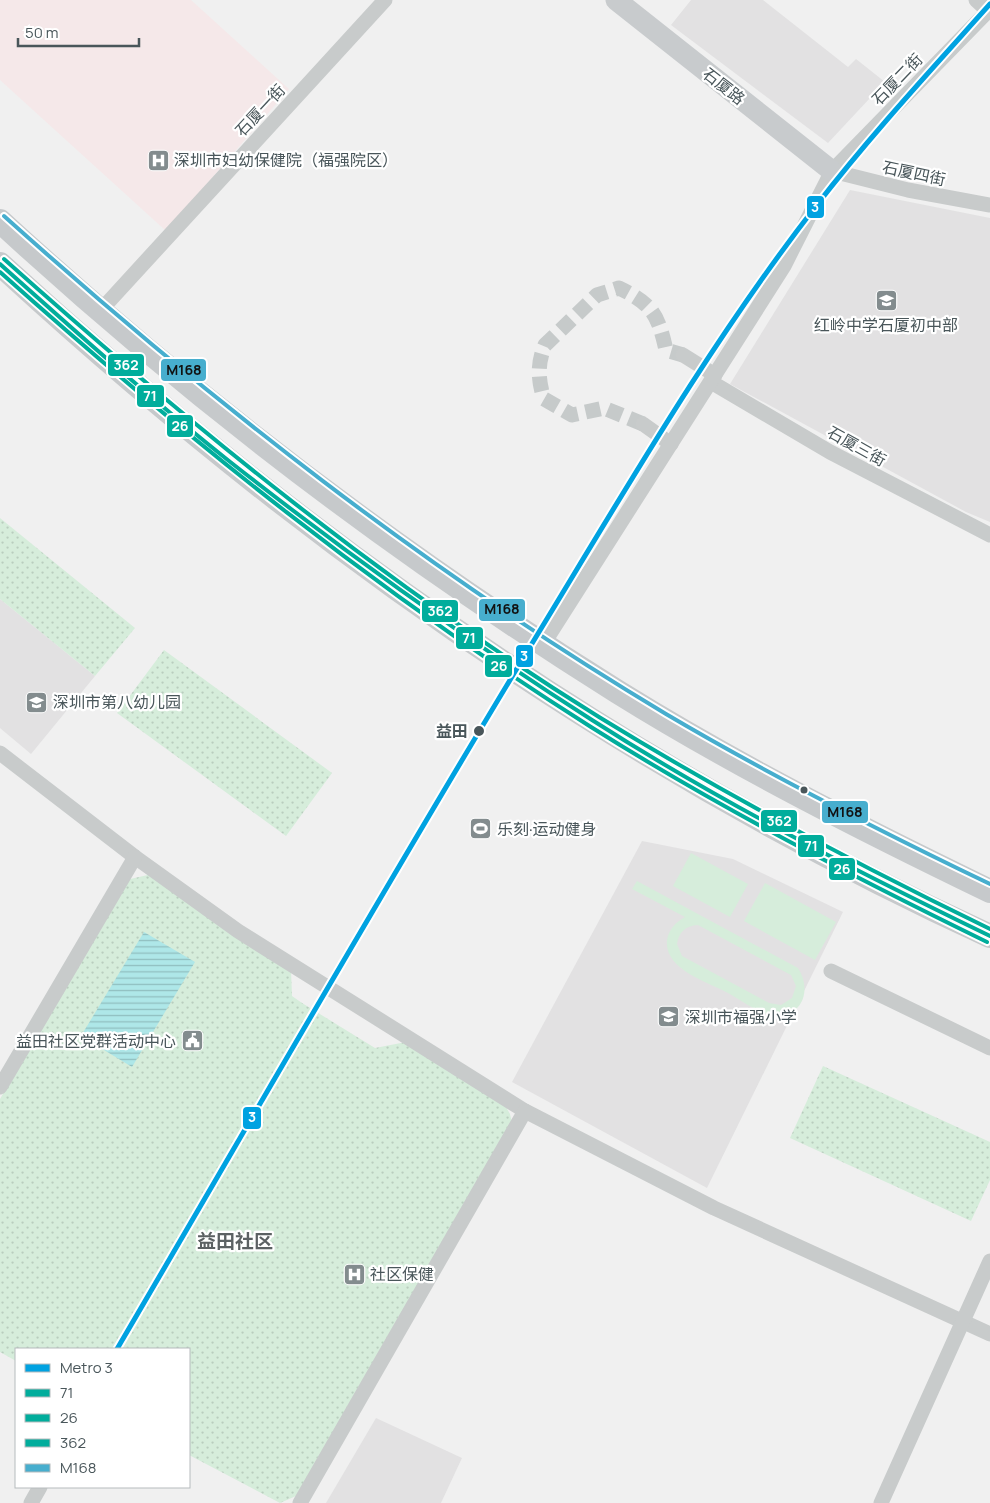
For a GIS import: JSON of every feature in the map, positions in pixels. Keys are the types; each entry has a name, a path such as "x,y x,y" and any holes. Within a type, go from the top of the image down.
{"main road":[{"path":"0,221 182,381 311,482 423,563 617,691 690,734 845,819 990,891"},
{"path":"0,264 88,345 201,440 403,594 496,658 687,778 880,883 990,936"}],"street":[{"name":"石厦一街","path":"101,310 385,0"},
{"name":"石厦路","path":"616,0 832,171"},
{"path":"976,0 989,10"},
{"name":"石厦二街","path":"544,643 784,266 832,171 989,10"},
{"name":"石厦四街","path":"832,171 908,190 990,205"},
{"name":"石厦三街","path":"683,355 713,378 830,452 990,536"},
{"path":"643,424 671,444"},
{"path":"0,753 134,857 238,931 525,1111 714,1208 990,1334"},
{"path":"0,1087 134,857"},
{"path":"831,970 990,1048"},
{"path":"300,1503 525,1111"},
{"path":"882,1503 990,1261"},
{"path":"31,1503 39,1488"}],"shaded area":[{"name":"深圳市妇幼保健院（福强院区）","path":"0,0 191,0 289,89 166,231 0,80"},
{"path":"691,0 763,0 848,67 856,59 885,82 828,143 671,25"},
{"name":"红岭中学石厦初中部","path":"850,190 990,218 990,522 966,512 730,384"},
{"name":"深圳市第八幼儿园","path":"0,599 95,676 31,754 0,728"},
{"name":"深圳市福强小学","path":"642,841 733,859 843,912 707,1188 512,1082"},
{"path":"376,1418 462,1458 441,1503 326,1503"}],"green space":[{"path":"0,518 135,628 95,676 0,599"},
{"path":"164,650 332,773 286,836 117,713"},
{"path":"691,853 748,884 730,917 673,886"},
{"path":"152,874 291,970 292,996 302,1003 375,1048 406,1042 506,1107 510,1114 513,1127 303,1493 280,1503 190,1456 190,1348 15,1348 15,1360 0,1352 0,1099 126,880"},
{"path":"637,881 798,968 802,976 804,993 798,1007 784,1015 768,1014 688,973 672,959 668,950 667,940 673,926 685,917 632,889","holes":["698,925 791,975 796,986 792,998 781,1005 769,1003 682,956 677,944 678,940 686,928"]},
{"path":"765,883 836,922 815,960 744,921"},
{"path":"823,1066 990,1142 990,1180 971,1221 790,1138"}],"water":[{"path":"144,932 195,962 132,1067 81,1036"}],"tunnel":[{"path":"643,424 604,408 572,415 544,399 539,372 545,345 597,295 619,288 639,299 652,312 660,327 666,350 683,355"}],"metro line":[{"name":"3","path":"118,1348 485,721 706,361 741,309 816,206 901,104 990,4"}],"transit line":[{"name":"M168","path":"4,216 82,285 241,417 406,543 491,602 578,659 706,737 826,802 990,884"},
{"name":"362","path":"4,259 218,442 366,558 442,613 599,717 695,774 841,854 990,929"},
{"name":"71","path":"0,264 142,389 229,461 362,562 499,659 640,750 738,807 888,886 990,936"},
{"name":"26","path":"0,272 141,394 286,512 436,623 513,676 591,727 687,785 786,840 987,942"}],"place":[{"name":"深圳市妇幼保健院（福强院区）","path":"158,160"},
{"name":"红岭中学石厦初中部","path":"886,301"},
{"name":"深圳市第八幼儿园","path":"37,702"},
{"name":"益田","path":"479,731"},
{"name":"乐刻·运动健身","path":"481,829"},
{"name":"深圳市福强小学","path":"669,1017"},
{"name":"益田社区党群活动中心","path":"192,1041"},
{"name":"社区保健","path":"354,1274"}],"district":[{"name":"益田社区","path":"235,1241"}]}
